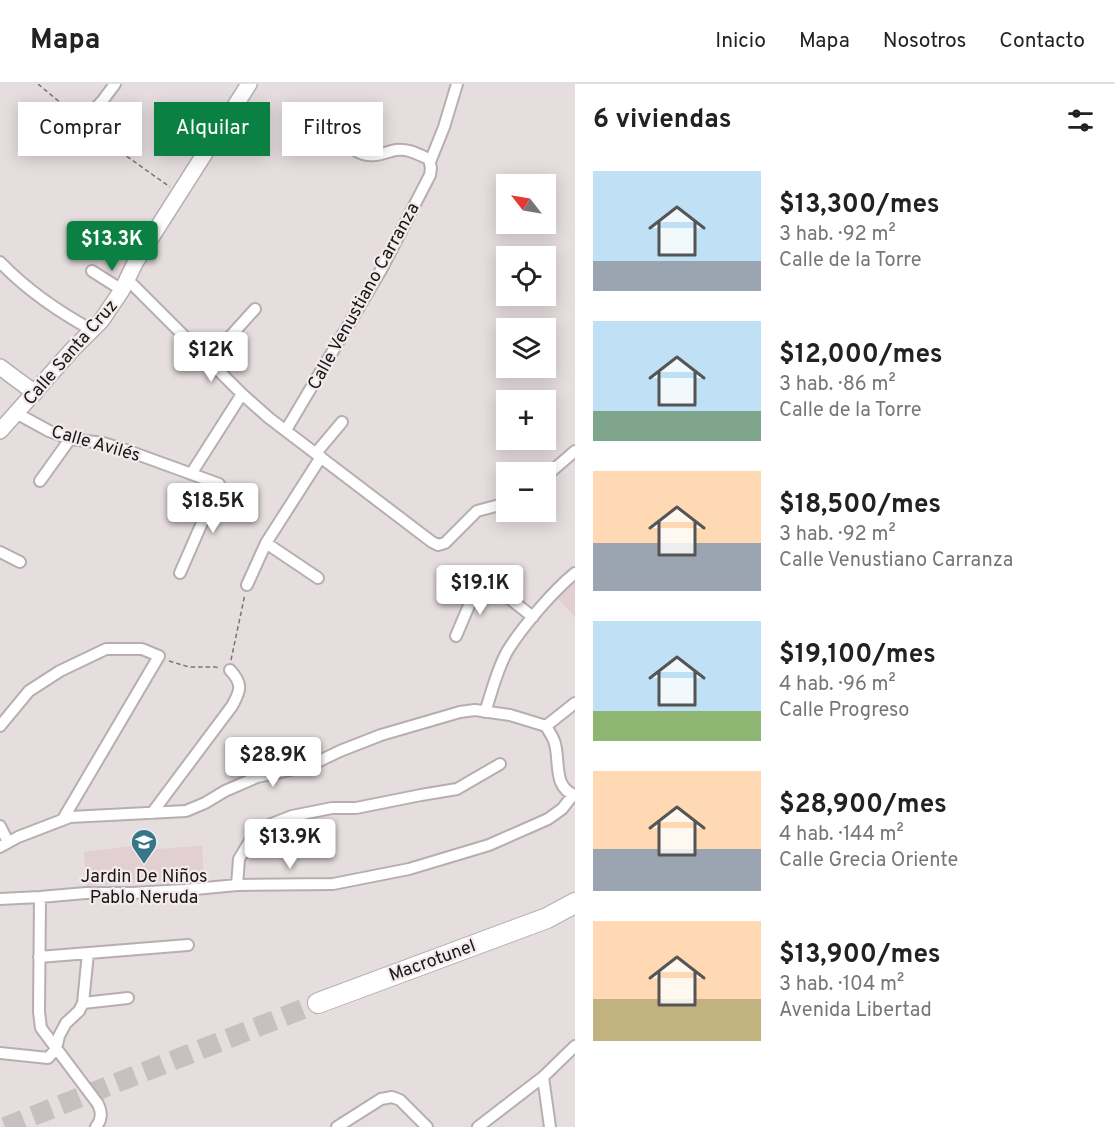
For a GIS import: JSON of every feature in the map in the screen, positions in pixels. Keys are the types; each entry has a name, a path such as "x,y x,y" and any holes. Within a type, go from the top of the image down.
{"highway":[{"name":"Macrotunel","path":"318,1003 547,918 575,903"},
{"name":"Macrotunel","path":"547,918 575,915"}],"street":[{"path":"102,102 115,84"},
{"name":"Calle Santa Cruz","path":"0,431 101,321 125,285 135,262 249,84"},
{"name":"Calle Venustiano Carranza","path":"286,430 381,270 430,175 430,160 444,127 457,84"},
{"path":"383,154 397,150 410,151 430,160"},
{"path":"0,262 15,278 92,330"},
{"path":"92,270 125,285 242,394 432,543 438,545 445,543 477,511 496,505"},
{"path":"208,361 255,309"},
{"path":"0,367 35,393"},
{"path":"191,474 242,394"},
{"name":"Calle Avilés","path":"16,413 49,431 70,439 103,443 123,449 219,484 180,573"},
{"path":"247,585 266,543 318,455 342,422"},
{"path":"40,482 70,439"},
{"path":"556,467 575,451"},
{"path":"266,543 318,578"},
{"path":"0,552 20,562"},
{"path":"485,712 507,652 533,617 575,573"},
{"path":"456,636 481,580 486,580 533,617"},
{"path":"0,726 28,692 60,671 106,650 142,649 159,657 63,819"},
{"path":"152,813 238,696 240,686 238,679 230,670"},
{"path":"546,726 575,703"},
{"path":"0,826 4,844 70,817 186,811 256,777 309,766 381,735 459,712 476,710 510,715 546,726 555,742 562,786 564,790 574,795 562,809 548,819 489,845 409,869 333,884 237,885 153,892 86,893 0,899"},
{"path":"237,885 239,859 250,839 269,825 292,816 332,808 356,808 457,789 500,764"},
{"path":"40,897 39,1012 41,1028 99,1104 102,1113 96,1127"},
{"path":"39,957 188,945"},
{"path":"0,1053 48,1058 56,1049 59,1036 66,1023 79,1011 83,1003 88,953"},
{"path":"83,1003 128,998"},
{"path":"478,1127 543,1077 575,1046"},
{"path":"543,1077 550,1127"},
{"path":"337,1127 381,1099 392,1097 400,1100 427,1127"}],"path":[{"path":"38,84 59,102"},
{"path":"126,156 180,194"},
{"path":"159,657 189,667 215,667 230,670 247,585"}],"shaded area":[{"path":"575,580 575,617 556,597"},
{"name":"Jardin De Niños Pablo Neruda","path":"133,846 141,850 202,846 204,878 86,886 84,852"}],"tunnel":[{"path":"5,1127 318,1003"}],"place":[{"name":"Jardin De Niños Pablo Neruda","path":"144,865"}]}
